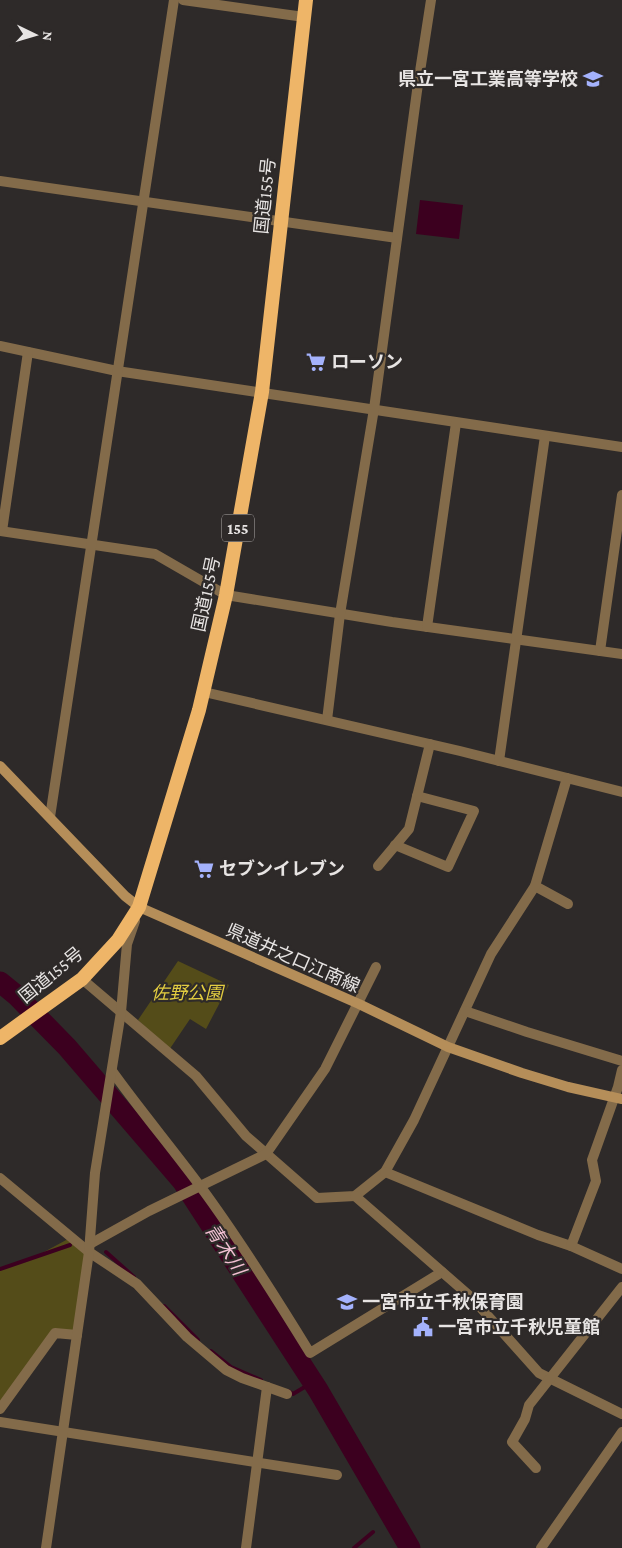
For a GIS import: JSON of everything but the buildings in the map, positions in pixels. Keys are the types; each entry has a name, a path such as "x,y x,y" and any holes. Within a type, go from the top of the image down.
{"highway":[{"name":"国道155号","path":"0,1038 82,978 118,940 139,907 204,692 226,595 262,392 306,0"}],"main road":[{"name":"県道井之口江南線","path":"0,766 125,896 139,907 359,1004 448,1047 568,1087 618,1098"}],"street":[{"path":"50,817 174,0"},
{"path":"183,0 304,17"},
{"path":"327,720 340,614 374,409 416,91 431,0"},
{"path":"0,181 397,238"},
{"path":"0,346 117,372 262,392 622,447"},
{"path":"28,352 1,531 155,554 226,595 427,627 622,654"},
{"path":"427,627 456,423"},
{"path":"499,761 545,436"},
{"path":"600,651 622,495"},
{"path":"204,692 430,744 622,792"},
{"path":"378,866 409,828 430,744"},
{"path":"82,978 196,1076 246,1136 317,1198 355,1196 385,1172 414,1120 491,954 535,886 567,778"},
{"path":"395,845 448,867 474,811 417,796"},
{"path":"535,886 568,904"},
{"path":"46,1548 90,1248 95,1173 122,1012 127,944 139,907"},
{"path":"90,1248 149,1210 266,1154 325,1069 376,967"},
{"path":"465,1011 622,1061"},
{"path":"571,1246 596,1181 592,1160 618,1098 618,1087 622,1070"},
{"path":"112,1074 200,1186 254,1262 310,1353 442,1272"},
{"path":"385,1172 538,1235 571,1246 622,1269"},
{"path":"0,1178 137,1284 187,1338 226,1370 242,1378 287,1394"},
{"path":"355,1196 472,1298 539,1373 622,1414"},
{"path":"536,1468 512,1442 525,1419 529,1405 622,1287"},
{"path":"0,1409 55,1333 77,1335"},
{"path":"246,1548 267,1387"},
{"path":"0,1422 336,1475"},
{"path":"542,1548 622,1432"}],"green space":[{"name":"佐野公園","path":"178,961 229,985 206,1029 190,1019 169,1050 138,1020"},
{"path":"68,1239 90,1244 77,1335 55,1333 0,1406 0,1269 33,1258"}],"shaded area":[{"path":"420,200 463,205 459,239 416,234"}],"waterway":[{"name":"青木川","path":"0,982 16,995 67,1047 183,1182 318,1390 410,1548"},
{"path":"0,1269 70,1245"},
{"path":"106,1252 134,1277"},
{"path":"164,1306 198,1340"},
{"path":"211,1351 231,1367 261,1380"},
{"path":"288,1391 293,1394 313,1382"},
{"path":"354,1548 373,1532"}],"place":[{"name":"県立一宮工業高等学校","path":"593,79"},
{"name":"ローソン","path":"316,362"},
{"name":"セブンイレブン","path":"204,869"},
{"name":"一宮市立千秋保育園","path":"347,1302"},
{"name":"一宮市立千秋児童館","path":"423,1327"}]}
